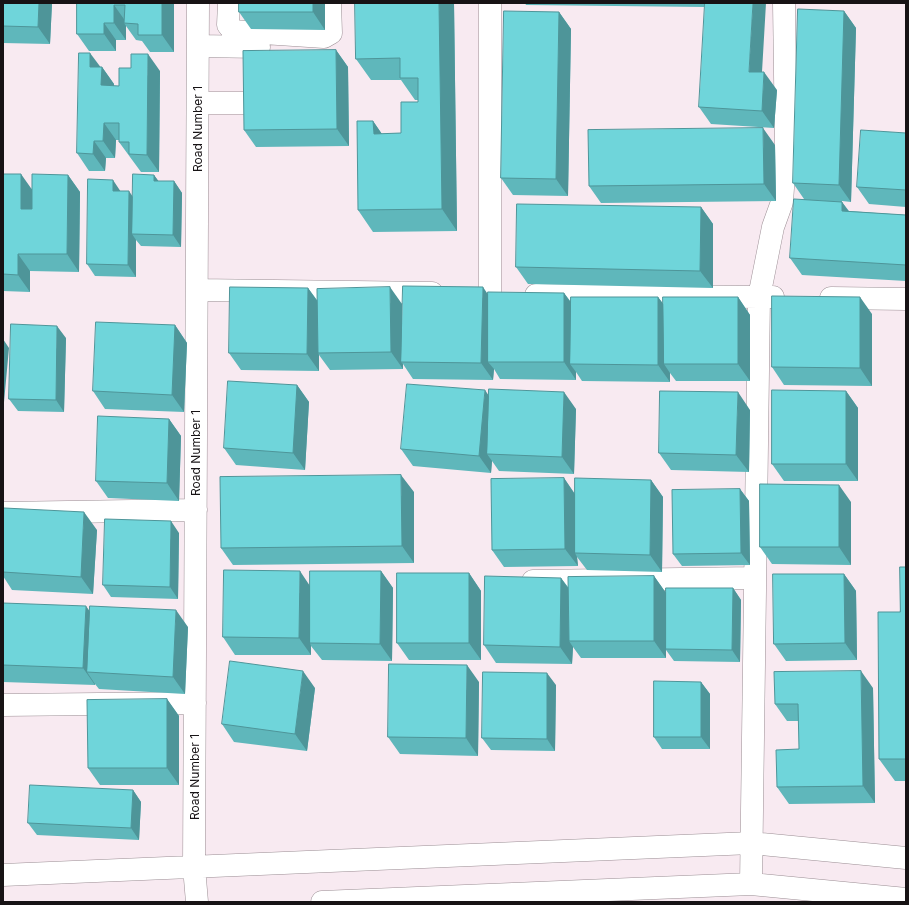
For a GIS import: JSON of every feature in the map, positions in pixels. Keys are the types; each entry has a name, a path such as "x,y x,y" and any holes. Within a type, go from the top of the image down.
{"street":[{"name":"Road Number 1","path":"197,902 194,867 198,3"},
{"path":"229,3 228,25 233,32 324,37 330,33 330,3"},
{"path":"490,3 482,294 790,298"},
{"path":"751,884 759,297 773,227 782,202 786,145 784,3"},
{"path":"198,46 290,48"},
{"path":"198,103 250,103"},
{"path":"197,290 450,294"},
{"path":"813,298 906,299"},
{"path":"3,513 196,510"},
{"path":"512,581 755,578"},
{"path":"3,705 195,702"},
{"path":"3,875 751,843 906,858"},
{"path":"322,902 751,884 906,900"}],"building":[{"path":"3,3 39,3 38,27 3,26"},
{"path":"77,3 162,3 162,35 138,35 138,24 124,23 125,5 114,5 114,23 104,23 104,34 77,34"},
{"path":"239,3 313,3 313,12 239,12"},
{"path":"355,3 439,3 442,209 358,210 357,121 373,121 374,134 401,133 401,102 418,102 418,78 400,78 400,58 356,59"},
{"path":"705,3 753,3 749,72 764,72 762,111 699,107"},
{"path":"798,9 844,11 839,185 793,183"},
{"path":"504,11 559,12 556,179 501,178"},
{"path":"336,50 337,129 244,130 243,51"},
{"path":"79,53 90,53 90,67 102,67 101,85 119,86 119,68 131,68 131,54 148,54 147,155 129,154 129,142 119,142 119,123 104,123 103,141 94,141 93,154 77,153"},
{"path":"763,128 764,184 589,186 588,130"},
{"path":"861,130 906,133 906,190 857,187"},
{"path":"3,174 21,174 21,209 32,209 32,174 68,175 67,254 18,254 18,275 3,274"},
{"path":"133,174 154,175 154,181 174,181 173,235 132,234"},
{"path":"88,179 113,180 113,191 129,191 128,265 87,264"},
{"path":"794,199 842,202 842,211 906,215 906,265 790,258"},
{"path":"517,204 701,207 700,271 516,267"},
{"path":"403,286 483,287 481,363 401,362"},
{"path":"230,287 308,288 307,354 229,353"},
{"path":"390,287 391,352 318,353 317,289"},
{"path":"488,292 564,293 564,362 488,362"},
{"path":"772,296 860,297 860,368 772,367"},
{"path":"571,297 658,297 658,365 570,364"},
{"path":"663,297 738,297 738,364 664,364"},
{"path":"96,322 175,325 172,395 93,391"},
{"path":"11,324 57,326 56,400 9,399"},
{"path":"228,381 297,385 293,453 224,448"},
{"path":"407,384 485,390 479,456 401,449"},
{"path":"489,389 564,392 562,457 487,454"},
{"path":"772,390 846,391 846,464 772,464"},
{"path":"660,391 738,392 736,455 659,453"},
{"path":"98,416 169,419 167,483 96,481"},
{"path":"401,475 402,546 221,548 220,477"},
{"path":"564,478 565,549 492,550 491,479"},
{"path":"575,478 651,480 650,555 575,553"},
{"path":"760,484 839,485 839,547 760,547"},
{"path":"740,489 741,553 673,554 672,490"},
{"path":"4,508 84,512 81,577 3,572"},
{"path":"105,519 171,521 170,587 103,585"},
{"path":"900,567 906,567 906,759 879,759 878,612 900,612"},
{"path":"224,570 300,571 299,638 223,637"},
{"path":"310,571 381,571 380,644 310,643"},
{"path":"397,573 469,573 469,643 397,643"},
{"path":"773,574 844,574 845,643 774,644"},
{"path":"485,576 561,578 560,647 484,645"},
{"path":"654,576 654,641 569,641 568,577"},
{"path":"666,588 733,588 732,650 666,649"},
{"path":"3,603 86,606 83,668 3,665"},
{"path":"90,606 176,610 173,677 87,672"},
{"path":"230,661 303,671 295,734 222,724"},
{"path":"389,664 467,665 466,738 388,737"},
{"path":"861,671 863,786 777,787 776,750 799,749 798,704 775,704 774,672"},
{"path":"483,672 547,673 547,739 482,738"},
{"path":"654,681 701,682 701,737 654,737"},
{"path":"167,699 167,768 88,768 87,700"},
{"path":"30,785 133,790 131,828 28,823"}]}
